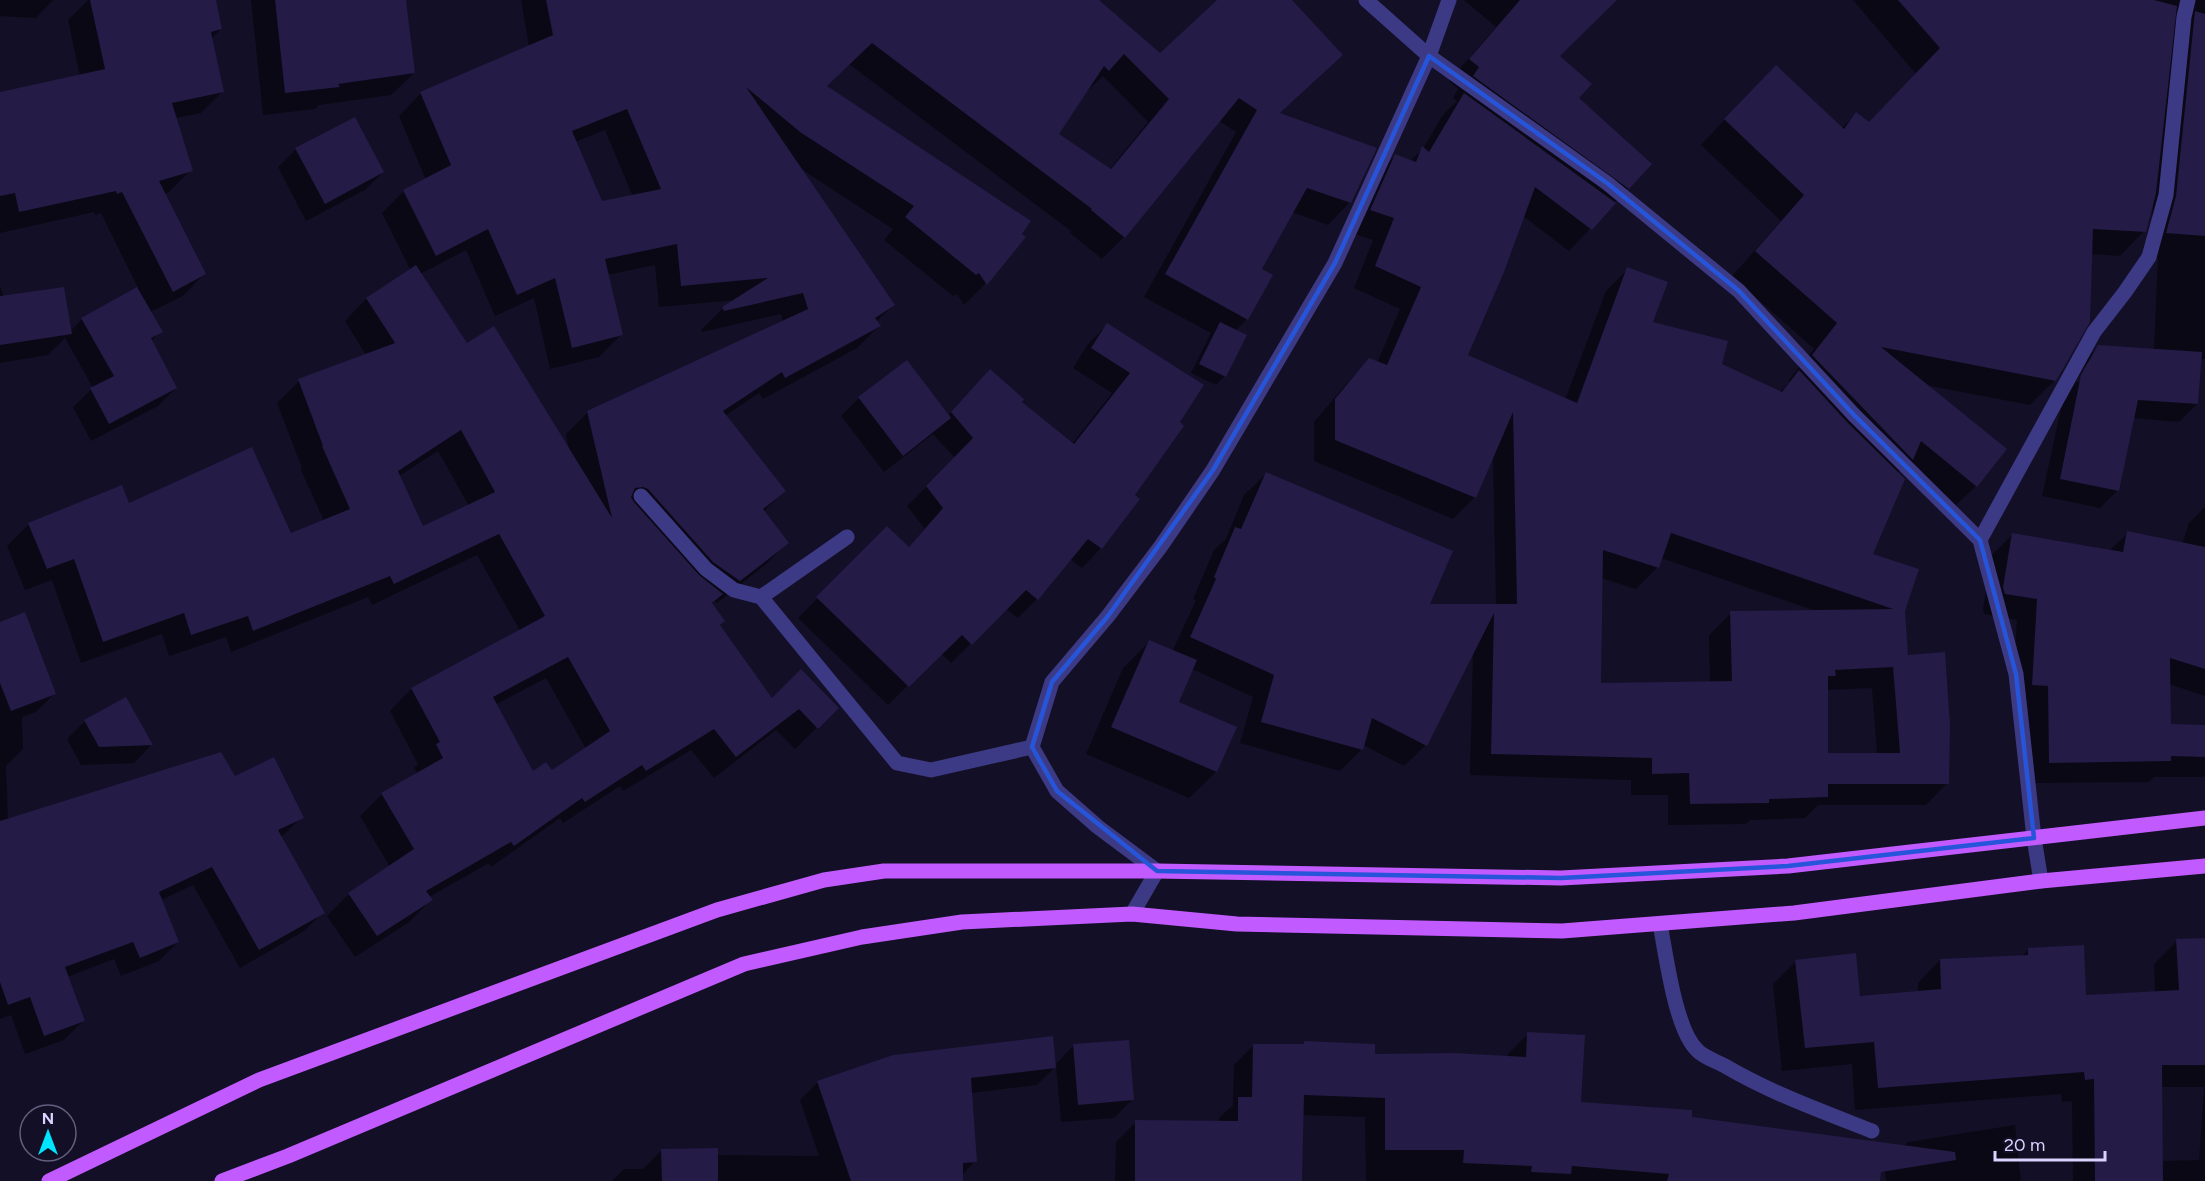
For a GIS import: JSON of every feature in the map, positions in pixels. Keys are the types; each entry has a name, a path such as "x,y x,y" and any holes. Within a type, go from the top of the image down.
{"main road":[{"path":"49,1181 259,1080 717,910 824,880 884,871 1157,870 1561,878 1788,866 2205,818"},
{"path":"222,1181 288,1156 744,964 862,937 962,922 1132,914 1237,924 1562,931 1794,913 2041,881 2205,866"}],"street":[{"path":"1366,0 1429,56 1607,183 1739,291 1854,415 1980,540 2016,674 2041,881"},
{"path":"1132,914 1157,870 1098,827 1057,791 1032,747 1052,682 1108,616 1214,470 1335,263 1429,56 1449,0"},
{"path":"1980,540 2094,332 2149,257 2166,195 2187,0"},
{"path":"641,496 706,569 734,590 761,597 897,763 931,770 1032,747"},
{"path":"761,597 847,537"},
{"path":"1660,924 1680,1016 1697,1050 1742,1076 1797,1102 1872,1131"}],"highlighted area":[{"path":"1429,56 1607,183 1739,291 1854,415 1980,540 2016,674 2034,838 1788,866 1561,878 1157,871 1057,791 1032,747 1052,682 1108,616 1213,470 1335,263"}],"building":[{"path":"90,0 216,0 222,29 211,32 224,92 172,103 193,171 159,181 206,274 173,292 122,192 117,194 116,191 19,212 15,193 0,196 0,92 105,69"},
{"path":"275,0 406,0 415,73 338,84 340,87 285,93"},
{"path":"546,0 1099,0 1160,53 1217,0 1292,0 1343,55 1280,113 1377,148 1351,203 1307,188 1262,269 1273,275 1248,320 1165,274 1257,110 1239,98 1125,238 1092,209 872,43 827,86 1031,221 1022,234 1026,237 987,285 979,273 976,275 905,217 914,206 800,132 746,87 895,305 875,318 881,326 785,378 782,372 723,411 786,491 763,509 789,543 740,581 713,562 648,489 635,488 631,497 699,575 723,594 712,603 725,621 720,625 772,698 801,669 839,708 818,729 799,709 736,757 714,729 646,771 642,765 585,802 582,798 514,846 511,842 426,891 433,900 377,936 348,893 414,849 381,793 443,758 436,744 440,742 411,688 545,616 499,534 394,584 390,576 253,631 248,616 191,635 184,613 103,642 74,559 47,569 28,523 122,485 129,503 252,447 291,533 350,509 322,446 298,379 395,343 366,298 416,265 467,343 494,326 612,518 587,411 808,309 803,293 724,311 722,307 768,278 681,286 677,244 605,259 623,335 572,348 555,278 517,295 488,229 436,256 403,190 451,165 420,92 553,35","holes":["1124,54 1169,99 1111,169 1059,134 1104,66 1109,71","627,109 661,189 602,201 572,131","461,430 495,492 423,526 398,471","568,657 610,731 552,770 546,762 533,771 493,697"]},
{"path":"1520,0 1617,0 1560,56 1592,84 1579,98 1652,164 1629,189 1473,76 1479,67 1469,59"},
{"path":"1898,0 2154,0 2177,6 2156,193 2146,232 2093,229 2090,322 2056,381 1881,347 2007,449 1977,487 1921,441 1913,460 1812,355 1837,323 1755,251 1804,195 1724,119 1776,65 1844,129 1856,112 1869,122 1940,48"},
{"path":"2195,11 2205,14 2205,236 2166,233 2176,196"},
{"path":"1464,93 1616,203 1592,230 1535,187 1504,272 1468,355 1577,403 1627,267 1668,282 1653,322 1728,341 1722,364 1782,392 1799,370 1847,422 1905,479 1873,554 1919,569 1905,611 1908,655 1945,652 1950,725 1949,784 1828,784 1828,797 1769,799 1769,803 1690,804 1689,773 1652,774 1652,758 1491,754 1494,613 1427,746 1372,718 1363,750 1261,722 1274,675 1190,637 1216,579 1214,577 1235,527 1241,529 1266,472 1453,551 1430,604 1517,604 1513,412 1476,498 1335,440 1335,399 1369,358 1387,365 1421,287 1375,266 1394,218 1370,210 1395,154 1416,162 1422,146 1429,152","holes":["1671,533 1893,609 1730,611 1732,681 1601,683 1603,550 1659,568","1893,667 1900,753 1828,753 1828,676 1836,676 1835,670"]},
{"path":"355,117 384,172 325,204 295,148"},
{"path":"64,287 72,334 0,345 0,296"},
{"path":"137,287 163,332 151,338 177,388 109,424 90,388 114,376 81,318"},
{"path":"1220,322 1247,335 1226,377 1199,364"},
{"path":"1107,323 1204,385 1180,422 1184,426 1135,495 1140,499 1102,549 1088,539 1038,600 1026,590 972,645 962,635 909,687 816,597 887,526 909,547 943,508 926,486 973,438 951,412 990,369 1024,399 1022,402 1074,444 1130,373 1091,348"},
{"path":"2098,345 2202,352 2198,404 2138,400 2119,491 2060,479 2081,375"},
{"path":"907,360 951,418 903,456 858,397"},
{"path":"2127,531 2205,547 2205,669 2170,658 2171,724 2205,725 2205,757 2171,756 2171,761 2049,763 2048,686 2032,685 2037,599 2005,594 2003,587 2012,533 2123,552"},
{"path":"25,612 56,694 11,711 0,683 0,622"},
{"path":"1149,640 1197,660 1179,702 1237,727 1217,772 1111,727"},
{"path":"126,697 153,745 99,747 84,720"},
{"path":"221,752 235,776 274,757 304,818 278,830 325,913 259,950 212,867 159,892 179,942 140,958 133,942 65,967 85,1021 44,1036 30,997 8,1005 0,982 0,821"},
{"path":"2205,938 2205,1065 2162,1065 2163,1181 2095,1181 2094,1079 2085,1080 2084,1072 1878,1088 1874,1042 1805,1048 1795,960 1856,953 1860,996 1941,989 1940,959 2028,955 2028,948 2084,945 2086,995 2179,990 2176,939"},
{"path":"1527,1032 1585,1035 1581,1102 1692,1110 1692,1117 1955,1152 1956,1160 1881,1172 1880,1181 1667,1181 1669,1174 1572,1166 1571,1174 1531,1172 1532,1166 1463,1163 1464,1150 1385,1150 1385,1098 1304,1095 1302,1181 1135,1181 1135,1120 1238,1121 1238,1097 1252,1097 1253,1044 1304,1044 1304,1041 1375,1044 1375,1054 1454,1053 1526,1057"},
{"path":"1053,1036 1056,1068 971,1078 977,1162 963,1163 963,1181 851,1181 817,1081 893,1055"},
{"path":"1129,1040 1134,1100 1078,1105 1073,1044"},
{"path":"718,1148 718,1181 662,1181 661,1149"}]}
